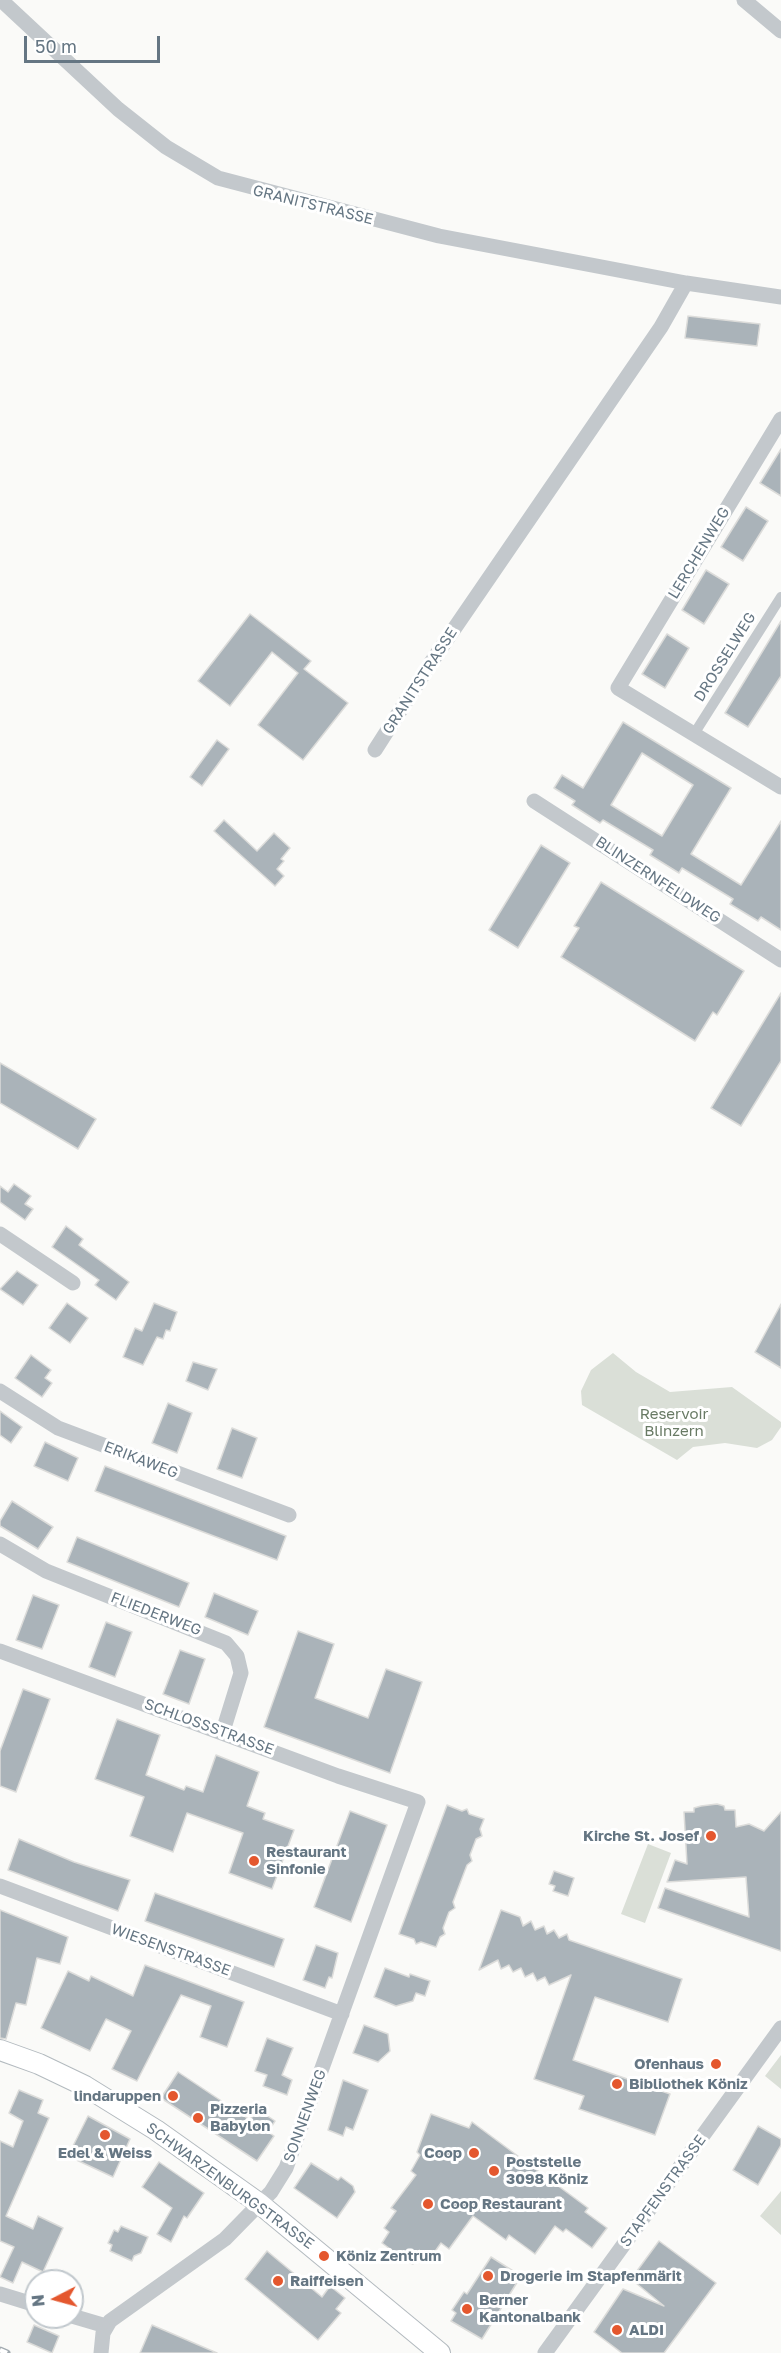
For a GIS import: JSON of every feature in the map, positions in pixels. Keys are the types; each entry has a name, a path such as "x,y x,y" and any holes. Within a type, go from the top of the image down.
{"main road":[{"name":"SCHWARZENBURGSTRASSE","path":"0,2050 39,2064 105,2097 260,2204 440,2353"}],"street":[{"name":"GRANITSTRASSE","path":"1,0 118,109 166,147 218,178 439,236 686,283 781,297"},
{"path":"744,0 781,31"},
{"name":"GRANITSTRASSE","path":"375,750 428,667 660,327 686,283"},
{"name":"LERCHENWEG","path":"694,734 618,688 781,419"},
{"name":"DROSSELWEG","path":"694,734 781,597"},
{"path":"694,734 781,787"},
{"name":"BLINZERNFELDWEG","path":"534,801 781,960"},
{"path":"0,1234 73,1283"},
{"name":"ERIKAWEG","path":"0,1391 58,1428 289,1515"},
{"name":"FLIEDERWEG","path":"0,1544 46,1571 226,1642 237,1656 241,1674 223,1731"},
{"name":"SCHLOSSSTRASSE","path":"0,1651 223,1731 338,1776 418,1803"},
{"name":"SONNENWEG","path":"106,2326 119,2314 225,2239 272,2192 286,2168 418,1803"},
{"name":"WIESENSTRASSE","path":"0,1886 342,2014"},
{"name":"STAPFENSTRASSE","path":"545,2353 781,2028"},
{"path":"0,2294 24,2301"},
{"path":"84,2320 106,2326 101,2338 101,2353"}],"green space":[{"name":"Reservoir Blinzern","path":"613,1353 636,1372 670,1392 732,1387 781,1422 781,1427 772,1440 757,1448 725,1443 693,1447 677,1460 582,1405 581,1391 591,1370"},
{"path":"648,1844 671,1853 645,1923 621,1914"},
{"path":"781,2055 781,2089 765,2076"},
{"path":"781,2191 781,2235 760,2216"}],"building":[{"path":"688,316 760,324 757,346 685,338"},
{"path":"781,449 781,496 760,483"},
{"path":"746,507 768,521 743,561 721,547"},
{"path":"706,570 729,584 704,624 682,610"},
{"path":"250,614 311,661 304,669 348,703 303,760 258,725 298,673 272,652 230,706 198,681"},
{"path":"781,621 781,676 748,727 725,713"},
{"path":"667,634 689,648 665,688 642,674"},
{"path":"623,722 731,788 691,854 741,885 781,821 781,930 761,917 758,921 730,904 733,899 682,868 679,873 650,855 653,850 603,820 600,823 572,805 575,801 554,788 562,775 583,788","holes":["642,753 693,785 662,836 611,805"]},
{"path":"217,740 229,749 202,786 190,777"},
{"path":"224,820 257,851 274,833 290,848 281,859 284,861 277,869 284,876 275,886 214,831"},
{"path":"541,845 570,863 518,948 489,930"},
{"path":"601,882 744,971 717,1015 713,1012 695,1041 561,957 579,928 574,926"},
{"path":"781,993 781,1061 741,1126 711,1108"},
{"path":"0,1063 96,1119 78,1149 0,1103"},
{"path":"14,1184 31,1196 25,1204 33,1209 25,1220 0,1202 0,1186 8,1192"},
{"path":"66,1226 83,1239 79,1245 129,1282 116,1300 95,1285 99,1280 52,1247"},
{"path":"17,1271 38,1285 23,1305 0,1289"},
{"path":"67,1303 88,1318 70,1343 49,1328"},
{"path":"154,1303 177,1312 170,1331 166,1330 163,1339 157,1337 143,1365 123,1357 135,1328 142,1331"},
{"path":"781,1304 781,1368 755,1352"},
{"path":"31,1355 51,1370 45,1378 52,1383 42,1397 15,1378"},
{"path":"193,1362 217,1369 208,1390 186,1381"},
{"path":"168,1403 192,1413 177,1453 152,1443"},
{"path":"0,1411 22,1427 11,1443 0,1435"},
{"path":"232,1428 257,1438 242,1478 217,1469"},
{"path":"45,1442 78,1458 68,1481 34,1466"},
{"path":"105,1466 286,1536 277,1560 95,1491"},
{"path":"12,1501 53,1527 38,1549 0,1526 0,1521"},
{"path":"77,1537 189,1583 179,1607 67,1562"},
{"path":"214,1593 258,1611 248,1635 205,1617"},
{"path":"33,1595 59,1605 42,1649 16,1640"},
{"path":"106,1622 132,1632 115,1677 89,1667"},
{"path":"298,1631 334,1644 315,1698 368,1718 386,1669 422,1682 390,1773 264,1727"},
{"path":"180,1650 205,1659 189,1704 163,1694"},
{"path":"23,1689 50,1699 16,1792 0,1786 0,1751"},
{"path":"117,1719 160,1735 146,1775 184,1790 186,1786 203,1792 216,1755 259,1772 247,1806 265,1813 263,1819 294,1830 272,1889 229,1873 243,1833 187,1813 173,1852 130,1836 144,1797 95,1779"},
{"path":"717,1804 724,1806 725,1810 735,1810 736,1827 749,1824 764,1831 781,1812 781,1951 658,1908 665,1888 749,1917 746,1877 667,1882 675,1860 687,1864 684,1812 694,1812 694,1808"},
{"path":"447,1805 462,1811 467,1809 469,1814 484,1819 480,1829 482,1836 476,1839 470,1855 472,1861 467,1865 453,1902 455,1908 449,1912 443,1928 445,1934 440,1937 436,1947 421,1942 416,1944 414,1939 399,1934"},
{"path":"350,1811 387,1825 351,1922 314,1907"},
{"path":"19,1839 74,1862 130,1880 118,1911 8,1870"},
{"path":"554,1871 574,1878 568,1896 553,1891 555,1886 549,1884"},
{"path":"155,1893 284,1939 274,1967 145,1921"},
{"path":"0,1910 68,1937 60,1964 37,1958 26,2005 16,2003 6,2039 0,2038"},
{"path":"501,1910 520,1917 523,1926 531,1921 535,1930 544,1926 547,1934 554,1930 559,1938 567,1934 569,1940 682,1979 668,2022 595,1997 573,2060 670,2094 655,2135 579,2109 584,2096 534,2079 571,1975 549,1985 545,1977 537,1981 533,1973 525,1977 521,1968 513,1972 509,1965 501,1969 498,1960 479,1970"},
{"path":"316,1945 338,1953 332,1978 329,1977 325,1988 303,1980"},
{"path":"145,1965 244,2002 227,2047 200,2037 211,2006 181,1995 137,2081 112,2069 131,2031 106,2019 90,2051 41,2028 68,1971 89,1981 91,1976 133,1996"},
{"path":"385,1968 409,1977 410,1974 430,1981 425,1996 416,1993 413,2001 396,2006 374,1997"},
{"path":"364,2025 388,2034 390,2051 378,2062 353,2053"},
{"path":"267,2038 293,2048 282,2075 292,2080 287,2095 263,2086 267,2075 255,2071"},
{"path":"178,2072 250,2120 257,2109 275,2121 268,2132 274,2136 257,2161 161,2098"},
{"path":"343,2080 368,2090 353,2130 346,2127 343,2136 328,2130"},
{"path":"19,2090 43,2100 38,2113 49,2118 6,2216 33,2229 38,2216 63,2228 44,2269 37,2269 22,2262 13,2283 0,2277 14,2247 0,2241 0,2141 13,2147 23,2121 9,2113"},
{"path":"431,2114 469,2128 472,2122 588,2208 585,2212 607,2228 592,2248 566,2229 563,2232 555,2226 535,2254 509,2235 506,2240 473,2216 449,2249 441,2243 429,2260 420,2254 413,2264 408,2262 382,2243 389,2232 384,2228 396,2211 391,2208 416,2175 411,2171 420,2155 417,2152"},
{"path":"88,2116 130,2139 113,2177 68,2156"},
{"path":"758,2126 781,2139 781,2145 758,2185 733,2170"},
{"path":"159,2162 204,2193 187,2218 184,2216 171,2242 157,2234 172,2208 142,2187"},
{"path":"311,2163 338,2180 341,2177 353,2186 355,2192 337,2218 294,2188"},
{"path":"121,2226 148,2237 141,2253 134,2256 132,2261 110,2251 112,2245 108,2243 114,2230 118,2232"},
{"path":"659,2241 716,2283 664,2353 622,2353 594,2332 623,2289 664,2306 631,2279"},
{"path":"267,2251 322,2297 330,2286 345,2298 336,2309 341,2313 318,2340 245,2279"},
{"path":"491,2257 521,2276 482,2339 451,2321 456,2313 452,2310 464,2292 467,2294"},
{"path":"152,2325 217,2353 140,2353"},
{"path":"32,2329 43,2329 59,2336 52,2353 27,2342"}],"railway":[{"path":"0,2350 7,2353"}],"place":[{"name":"Kirche St. Josef","path":"711,1836"},
{"name":"Restaurant Sinfonie","path":"254,1861"},
{"name":"Ofenhaus","path":"716,2064"},
{"name":"Bibliothek Köniz","path":"617,2084"},
{"name":"lindaruppen","path":"173,2096"},
{"name":"Pizzeria Babylon","path":"198,2118"},
{"name":"Edel & Weiss","path":"105,2135"},
{"name":"Coop","path":"474,2153"},
{"name":"Poststelle 3098 Köniz","path":"494,2171"},
{"name":"Coop Restaurant","path":"428,2204"},
{"name":"Köniz Zentrum","path":"324,2256"},
{"name":"Drogerie im Stapfenmärit","path":"488,2276"},
{"name":"Raiffeisen","path":"278,2281"},
{"name":"Berner Kantonalbank","path":"467,2309"},
{"name":"ALDI","path":"617,2330"}]}
